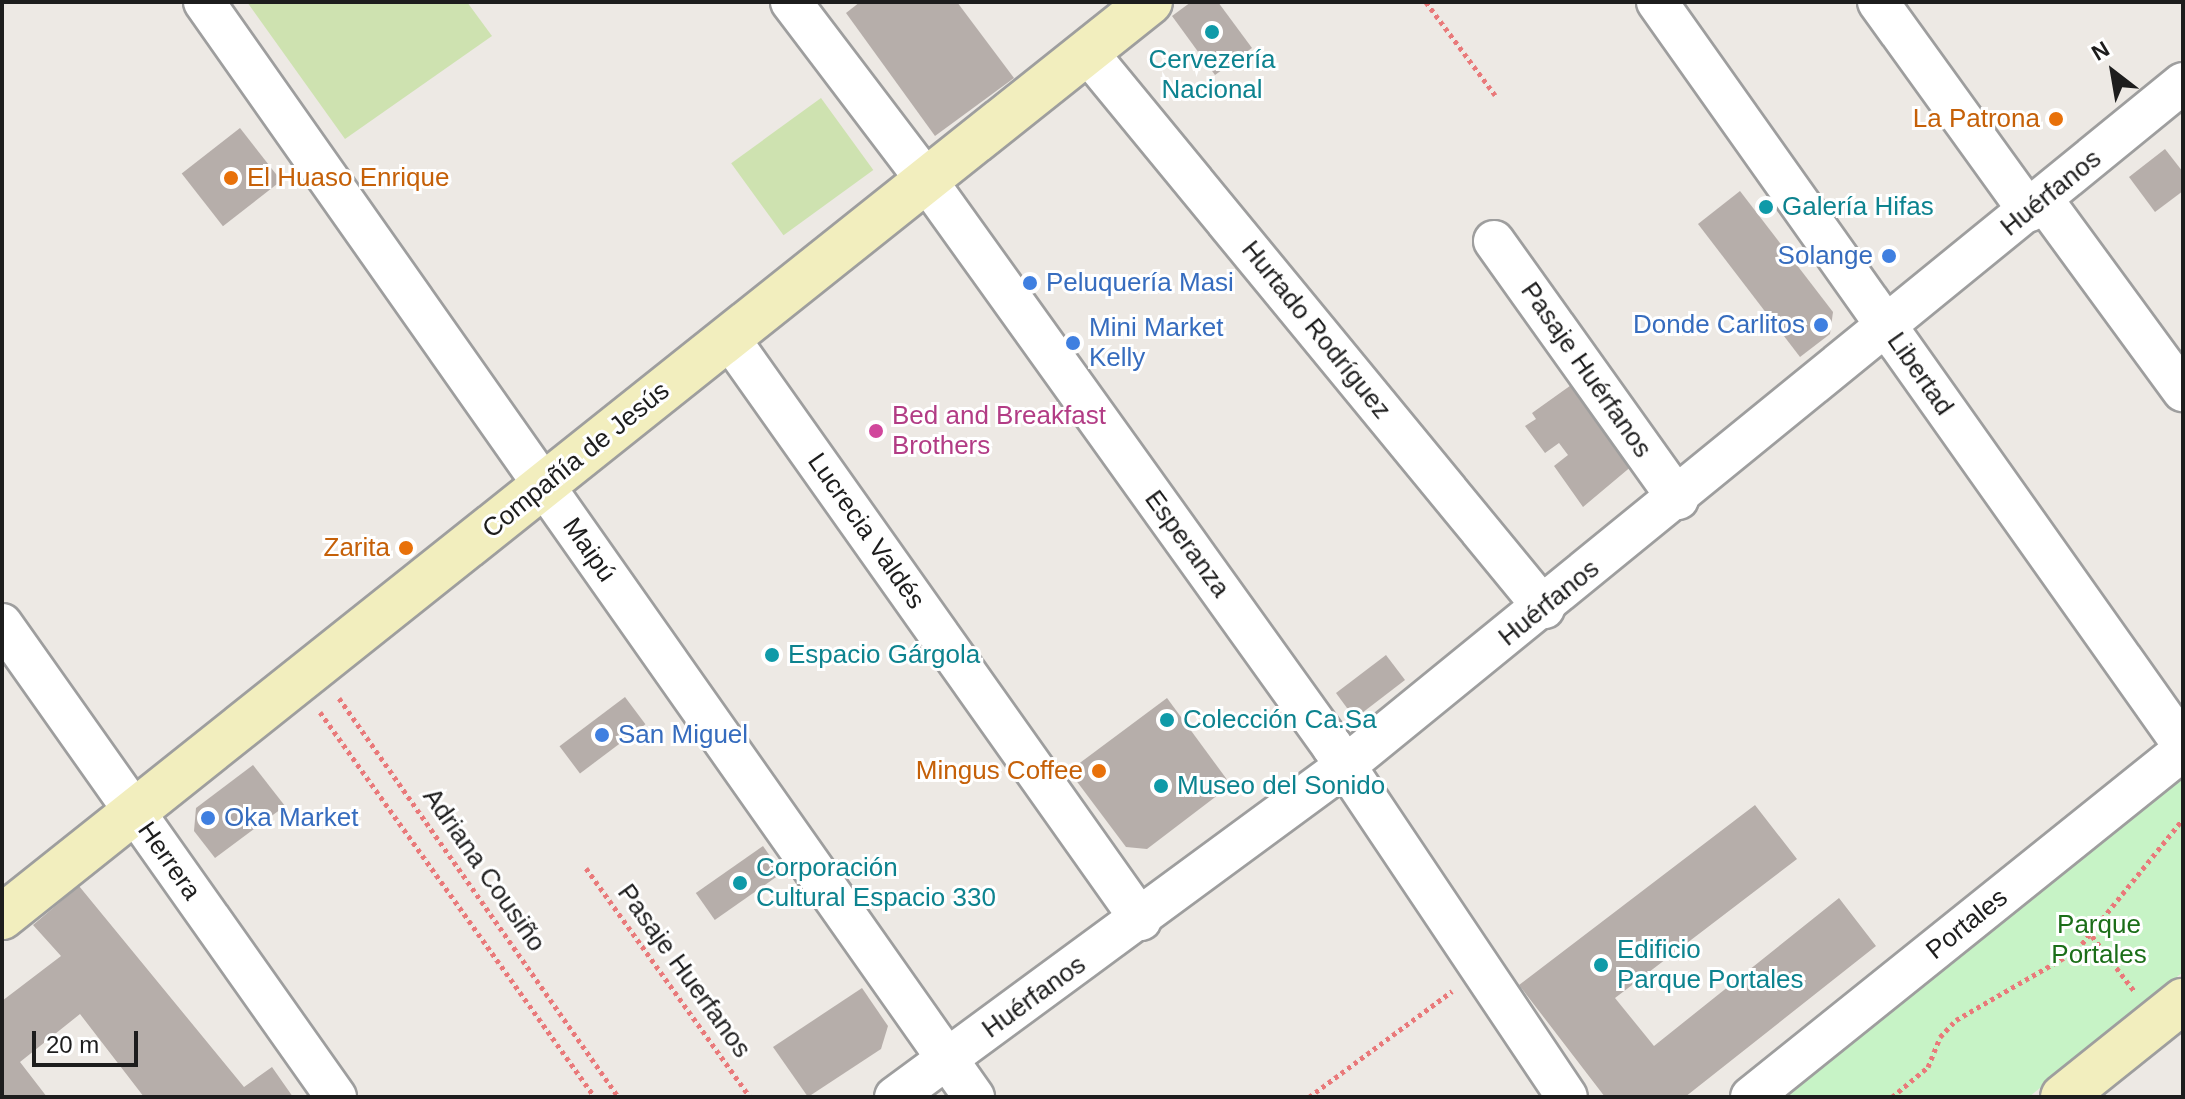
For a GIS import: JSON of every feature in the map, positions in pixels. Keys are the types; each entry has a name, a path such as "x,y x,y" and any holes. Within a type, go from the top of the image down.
{"street":[{"name":"Maipú","path":"204,2 974,1097"},
{"name":"Esperanza","path":"791,2 927,181 1345,766 1567,1097"},
{"name":"Compañía de Jesús","path":"2,917 1150,2"},
{"name":"Libertad","path":"1657,2 2183,748"},
{"path":"1878,2 2183,391"},
{"name":"Hurtado Rodríguez","path":"1087,52 1544,608"},
{"name":"Huérfanos","path":"895,1097 1141,920 1345,766 1678,499 2183,83"},
{"name":"Pasaje Huérfanos","path":"1494,241 1678,499"},
{"name":"Lucrecia Valdés","path":"729,338 1141,920"},
{"name":"Herrera","path":"2,624 336,1097"},
{"name":"Portales","path":"1751,1097 2183,748"},
{"path":"2063,1097 2170,1012"}],"path":[{"path":"1426,2 1495,95"},
{"name":"Adriana Cousiño","path":"308,674 595,1097"},
{"name":"Adriana Cousiño","path":"308,674 618,1097"},
{"path":"1892,1097 1928,1067 1940,1037 1956,1020 2050,969 2092,936 2183,819"},
{"name":"Pasaje Huerfanos","path":"586,868 750,1097"},
{"path":"2092,936 2170,1012"},
{"path":"1309,1097 1445,996"}],"green space":[{"path":"247,2 467,2 492,36 345,139"},
{"path":"821,98 873,170 784,235 731,163"},
{"name":"Parque Portales","path":"2183,773 2183,972 2029,1097 1782,1097"}],"building":[{"path":"860,2 957,2 1014,78 935,136 846,13"},
{"name":"Cervezería Nacional","path":"1191,2 1218,2 1252,48 1215,75 1172,16"},
{"name":"El Huaso Enrique","path":"240,128 281,181 223,226 182,174"},
{"path":"2165,149 2183,172 2183,191 2155,212 2129,177"},
{"path":"1740,191 1833,312 1830,334 1800,357 1698,224"},
{"path":"1574,383 1633,465 1583,507 1554,466 1568,455 1559,443 1545,453 1525,426 1536,419 1532,413"},
{"path":"1386,655 1405,680 1362,713 1347,708 1336,693"},
{"name":"San Miguel","path":"625,697 645,724 580,774 560,746"},
{"path":"1167,698 1231,785 1147,849 1126,847 1069,771"},
{"path":"253,765 285,806 215,858 194,831 196,808"},
{"name":"Edificio Parque Portales","path":"1755,805 1797,859 1615,998 1654,1046 1839,898 1876,946 1685,1097 1605,1097 1519,985"},
{"name":"Corporación Cultural Espacio 330","path":"763,846 782,873 715,920 696,893"},
{"path":"79,886 244,1087 272,1067 293,1097 144,1097 80,1014 20,1062 47,1097 2,1097 2,1001 61,956 33,925"},
{"path":"862,988 888,1026 881,1049 808,1097 773,1047"}],"place":[{"name":"Cervezería Nacional","path":"1212,32"},
{"name":"La Patrona","path":"2056,119"},
{"name":"El Huaso Enrique","path":"231,178"},
{"name":"Galería Hifas","path":"1766,207"},
{"name":"Solange","path":"1889,256"},
{"name":"Peluquería Masi","path":"1030,283"},
{"name":"Donde Carlitos","path":"1821,325"},
{"name":"Mini Market Kelly","path":"1073,343"},
{"name":"Bed and Breakfast Brothers","path":"876,431"},
{"name":"Zarita","path":"406,548"},
{"name":"Espacio Gárgola","path":"772,655"},
{"name":"Colección Ca.Sa","path":"1167,720"},
{"name":"San Miguel","path":"602,735"},
{"name":"Mingus Coffee","path":"1099,771"},
{"name":"Museo del Sonido","path":"1161,786"},
{"name":"Oka Market","path":"208,818"},
{"name":"Corporación Cultural Espacio 330","path":"740,883"},
{"name":"Edificio Parque Portales","path":"1601,965"}]}
